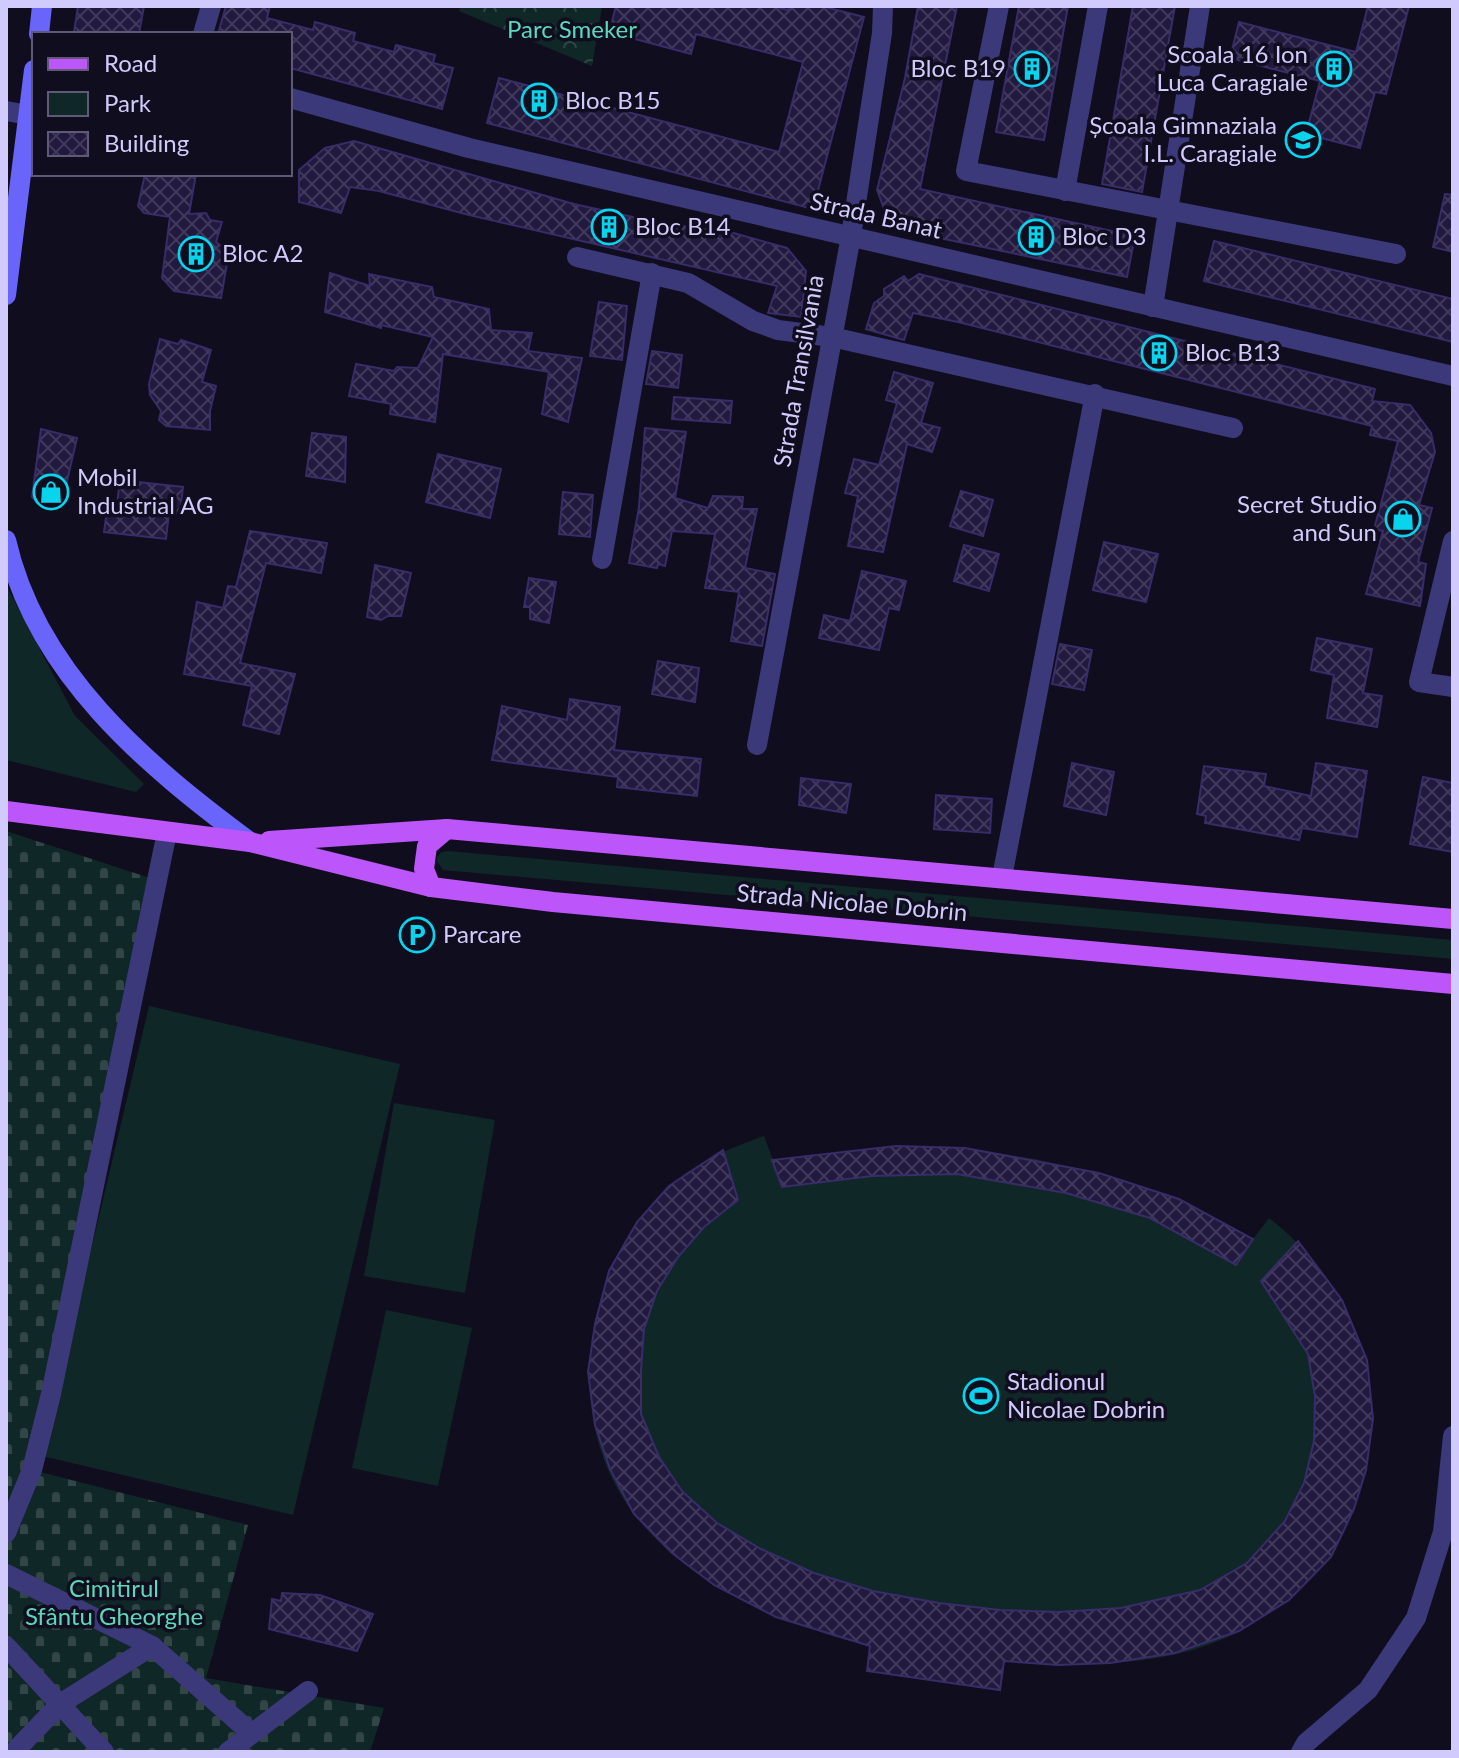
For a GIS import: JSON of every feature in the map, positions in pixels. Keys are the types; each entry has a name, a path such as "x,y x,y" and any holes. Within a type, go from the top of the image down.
{"main road":[{"name":"Strada Nicolae Dobrin","path":"6,811 250,842 431,887 553,902 1453,984"},
{"name":"Strada Nicolae Dobrin","path":"250,842 447,829 1453,919"},
{"path":"431,887 424,869 427,846 447,829"}],"street":[{"path":"39,32 42,6"},
{"path":"204,32 211,6"},
{"name":"Strada Transilvania","path":"757,745 851,236 882,33 883,6"},
{"path":"999,6 966,171 1396,254"},
{"path":"1065,191 1098,6"},
{"path":"1153,307 1200,6"},
{"name":"Strada Banat","path":"292,99 469,148 1453,376"},
{"path":"6,111 31,112 6,295"},
{"path":"577,257 688,283 753,321 778,330 832,337 1095,394 1233,428"},
{"path":"602,559 652,273"},
{"path":"1002,877 1095,394"},
{"path":"6,540 21,591 50,649 91,702 148,761 250,842"},
{"path":"1453,541 1449,576 1419,682 1453,687"},
{"path":"6,1533 32,1470 51,1394 167,832"},
{"path":"1301,1752 1306,1743 1368,1690 1416,1618 1443,1532 1453,1436"},
{"path":"6,1574 152,1646 251,1733"},
{"path":"6,1646 104,1752"},
{"path":"14,1752 60,1704 152,1646"},
{"path":"228,1752 308,1691"}],"green space":[{"name":"Parc Smeker","path":"461,6 602,6 592,66 459,11"},
{"path":"6,585 75,716 144,784 136,792 6,760"},
{"name":"Cimitirul Sfântu Gheorghe","path":"6,831 150,878 36,1471 248,1525 206,1678 384,1708 370,1752 6,1752"},
{"path":"441,852 1453,940 1453,959 443,870 436,860"},
{"path":"149,1006 400,1064 293,1515 42,1456"},
{"path":"394,1103 495,1120 465,1293 364,1276"},
{"name":"Stadionul Nicolae Dobrin","path":"764,1136 773,1160 896,1146 965,1148 1035,1159 1099,1173 1179,1199 1253,1239 1269,1218 1299,1245 1324,1274 1344,1306 1359,1340 1368,1376 1371,1413 1369,1452 1354,1508 1330,1557 1301,1589 1278,1607 1242,1630 1215,1642 1186,1652 1126,1662 1065,1664 1005,1661 1000,1690 867,1671 870,1646 772,1615 711,1583 684,1563 658,1541 635,1515 611,1477 596,1435 590,1391 591,1345 600,1301 616,1259 639,1220 668,1187 701,1163"},
{"path":"386,1310 472,1328 438,1486 352,1468"}],"building":[{"path":"78,6 144,6 139,32 74,32"},
{"path":"226,6 270,6 267,18 313,30 315,22 355,33 353,41 394,52 396,45 435,55 433,63 453,68 442,109 292,69 292,32 219,32"},
{"name":"Bloc B15","path":"616,6 772,6 788,10 790,6 821,6 864,17 813,209 487,123 499,78 779,152 803,62 696,34 691,54 609,32"},
{"path":"918,6 957,6 920,189 1135,236 1127,277 901,230 886,214 877,190 905,78"},
{"name":"Bloc B19","path":"1019,6 1068,6 1044,140 996,132"},
{"path":"1133,6 1175,6 1142,192 1102,184"},
{"name":"Scoala 16 Ion Luca Caragiale","path":"1368,6 1409,6 1386,94 1375,92 1360,148 1306,134 1320,81 1230,58 1239,22 1356,52"},
{"name":"Bloc B14","path":"354,141 574,204 660,223 730,232 787,248 806,271 801,317 768,313 777,286 469,215 379,191 350,187 341,213 299,202 299,170 325,148"},
{"name":"Bloc A2","path":"145,176 196,176 189,214 206,213 210,220 222,222 216,242 229,252 221,298 174,291 162,278 170,217 144,213 138,206"},
{"path":"1445,194 1453,195 1453,252 1433,247"},
{"path":"1214,241 1453,299 1453,342 1204,281"},
{"path":"330,273 370,286 369,274 432,287 434,297 489,309 491,330 532,333 528,351 582,358 568,422 542,414 549,372 443,354 435,422 390,414 391,404 349,396 356,364 394,371 397,367 418,368 433,337 381,325 381,328 325,312"},
{"path":"919,274 1375,389 1372,401 1410,405 1431,433 1435,452 1419,505 1432,508 1418,562 1426,564 1420,606 1366,594 1383,531 1374,529 1398,441 1370,435 1372,426 958,322 913,313 904,340 866,329 874,303 884,296 884,289 904,276 908,281"},
{"path":"599,302 627,306 622,360 590,356"},
{"path":"160,339 178,344 181,340 211,350 202,382 216,386 210,411 210,430 166,426 159,420 161,411 150,395 149,384"},
{"path":"652,351 682,355 678,388 646,384"},
{"path":"894,372 933,383 921,423 940,428 932,452 907,444 883,552 848,546 858,496 845,493 854,459 879,465 897,403 886,400"},
{"path":"674,397 732,401 730,423 672,419"},
{"path":"645,428 686,432 675,498 708,508 713,496 743,497 742,509 757,509 745,568 775,574 762,646 731,641 739,592 705,588 715,534 672,531 665,566 658,564 657,568 629,563 639,507"},
{"path":"41,429 77,438 61,507 37,503 32,497"},
{"path":"312,433 346,437 345,482 306,476"},
{"path":"438,454 501,469 490,518 426,502"},
{"path":"120,480 183,487 180,514 169,513 166,539 104,532 108,503 117,504"},
{"path":"961,491 993,500 983,536 950,526"},
{"path":"563,492 593,495 590,537 559,534"},
{"path":"250,531 327,543 321,573 266,563 240,663 295,674 279,734 243,725 252,686 184,674 197,602 223,608 228,586 236,587"},
{"path":"1104,542 1158,554 1146,602 1093,590"},
{"path":"964,545 999,554 989,591 954,581"},
{"path":"375,565 411,573 401,616 388,616 381,620 367,617"},
{"path":"862,571 906,581 899,610 889,608 879,650 819,638 824,615 850,621"},
{"path":"529,578 556,582 549,623 530,619 530,607 524,607"},
{"path":"1317,638 1372,649 1363,693 1382,696 1377,727 1327,718 1334,675 1311,670"},
{"path":"1060,644 1092,650 1084,690 1052,684"},
{"path":"658,661 699,668 695,702 652,694"},
{"path":"570,699 620,707 614,750 701,759 697,796 617,787 618,777 492,760 502,706 567,720"},
{"path":"1072,763 1114,772 1106,815 1064,806"},
{"path":"1316,763 1367,771 1357,837 1302,828 1299,840 1205,823 1206,816 1197,814 1204,766 1266,774 1264,786 1311,796"},
{"path":"1423,777 1453,783 1453,852 1410,844"},
{"path":"801,778 851,784 846,813 799,805"},
{"path":"936,795 992,799 990,833 934,829"},
{"path":"896,1146 965,1148 1099,1173 1179,1199 1253,1239 1236,1265 1150,1218 1066,1193 957,1174 872,1176 782,1187 772,1160"},
{"path":"723,1150 738,1200 704,1227 678,1257 657,1291 644,1329 641,1370 641,1414 659,1457 682,1491 717,1523 761,1549 814,1573 873,1591 939,1603 1058,1612 1121,1608 1200,1590 1247,1563 1285,1521 1304,1483 1314,1441 1315,1396 1308,1354 1261,1281 1298,1241 1342,1300 1367,1360 1373,1419 1366,1470 1354,1509 1331,1557 1289,1600 1239,1631 1175,1653 1110,1663 1058,1665 1004,1661 1000,1690 867,1671 870,1646 776,1617 714,1585 672,1553 634,1514 610,1469 595,1425 588,1372 595,1324 609,1271 637,1222 669,1186"},
{"path":"282,1593 320,1595 373,1614 357,1651 269,1629 272,1599 281,1601"}],"place":[{"name":"Bloc B19","path":"1032,69"},
{"name":"Scoala 16 Ion Luca Caragiale","path":"1334,69"},
{"name":"Bloc B15","path":"539,101"},
{"name":"Școala Gimnaziala I.L. Caragiale","path":"1303,140"},
{"name":"Bloc B14","path":"609,227"},
{"name":"Bloc D3","path":"1036,237"},
{"name":"Bloc A2","path":"196,254"},
{"name":"Bloc B13","path":"1159,353"},
{"name":"Mobil Industrial AG","path":"51,492"},
{"name":"Secret Studio and Sun","path":"1403,519"},
{"name":"Parcare","path":"417,935"},
{"name":"Stadionul Nicolae Dobrin","path":"981,1396"}]}
